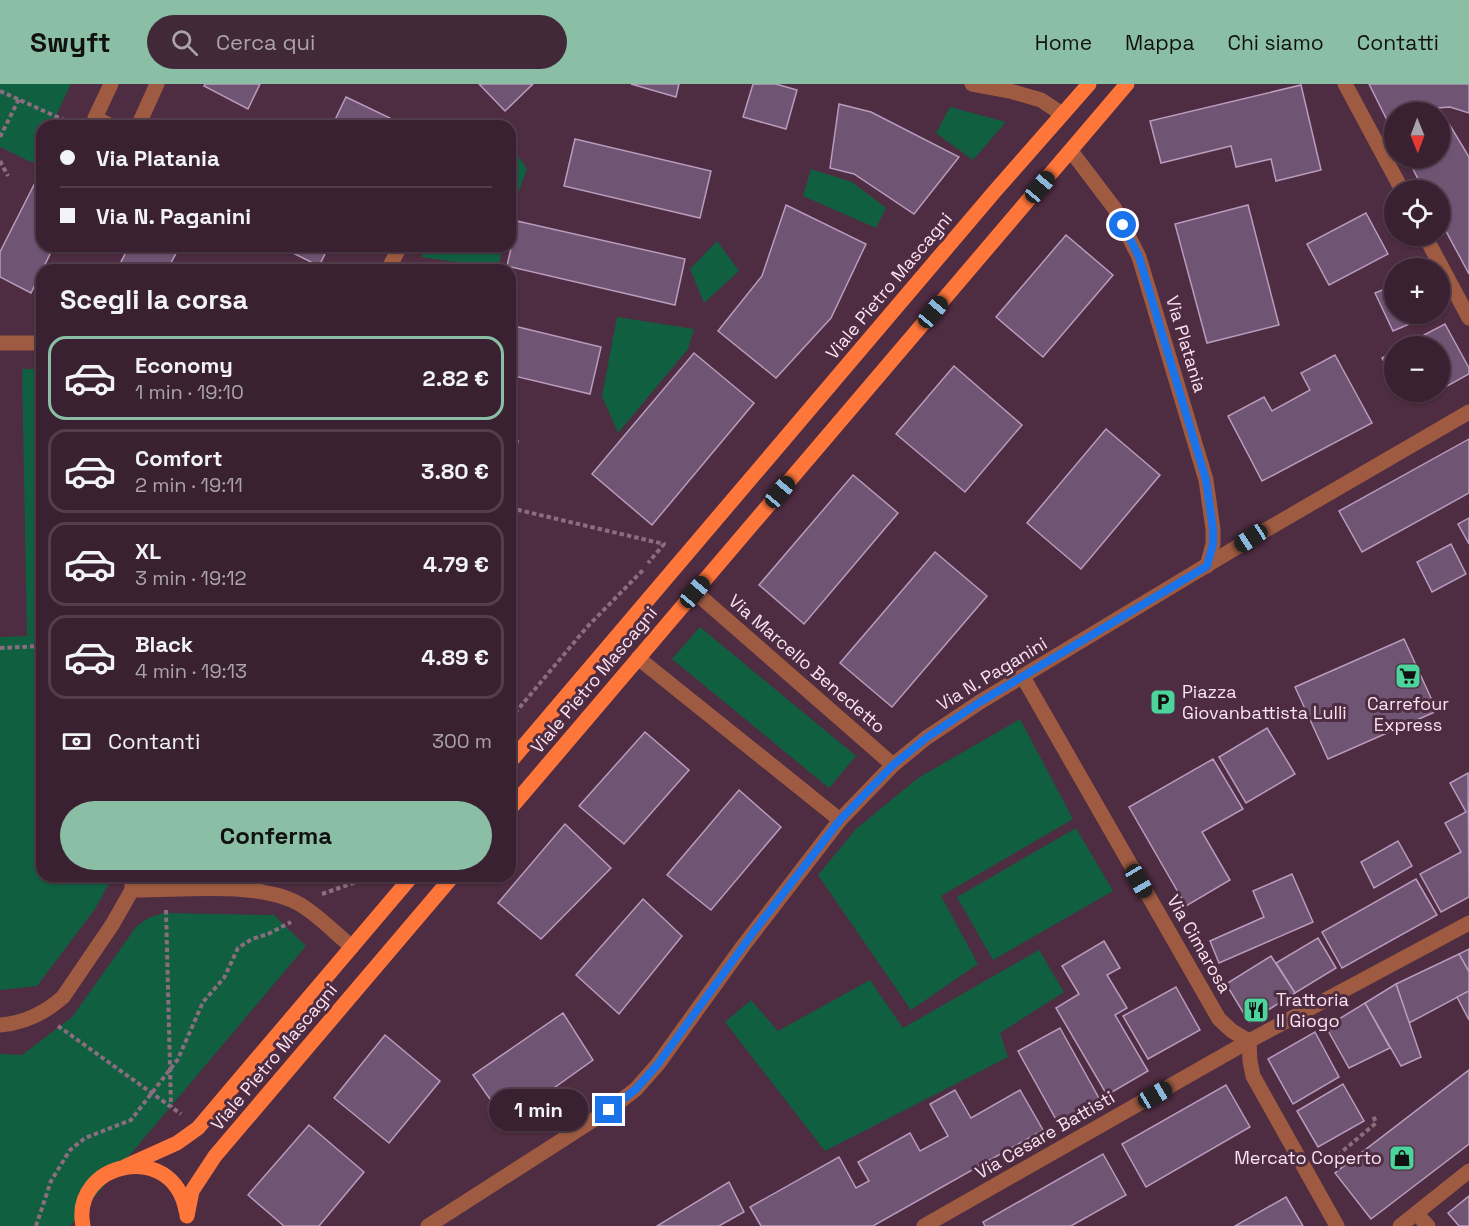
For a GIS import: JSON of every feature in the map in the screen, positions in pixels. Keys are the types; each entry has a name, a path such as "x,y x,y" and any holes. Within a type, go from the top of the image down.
{"main road":[{"name":"Viale Pietro Mascagni","path":"516,755 1089,84"},
{"name":"Viale Pietro Mascagni","path":"516,802 1127,84"},
{"name":"Viale Pietro Mascagni","path":"82,1225 84,1206 89,1192 99,1180 111,1171 177,1143 198,1128 407,882"},
{"name":"Viale Pietro Mascagni","path":"186,1221 192,1191 208,1165 448,882"},
{"path":"126,1166 141,1166 155,1170 167,1178 177,1188 184,1202 186,1221"}],"street":[{"path":"99,120 95,118 111,84"},
{"path":"141,120 158,84"},
{"path":"972,84 1041,100 1062,114"},
{"path":"1345,84 1397,180"},
{"name":"Via Platania","path":"1071,151 1115,209 1139,257 1206,480 1213,529 1213,544 1207,566"},
{"path":"1430,246 1469,318"},
{"path":"0,343 36,344"},
{"name":"Via N. Paganini","path":"428,1226 609,1110 636,1089 658,1064 750,937 840,820 893,765 980,702 1251,538 1469,412"},
{"name":"Via Marcello Benedetto","path":"695,592 893,765"},
{"path":"638,658 840,820"},
{"name":"Via Cimarosa","path":"1023,677 1219,1019 1232,1031 1249,1041"},
{"path":"0,1024 16,1023 41,1014 63,997 107,932 132,883 166,890 226,889 263,892 286,898 302,906 352,946"},
{"name":"Via Cesare Battisti","path":"924,1226 1249,1041 1469,923"},
{"path":"1249,1041 1253,1076 1337,1226"},
{"path":"1400,1226 1469,1171"},
{"path":"1417,1214 1428,1226"}],"path":[{"path":"0,91 64,120"},
{"path":"0,137 19,99"},
{"path":"76,120 95,118"},
{"path":"0,161 8,176"},
{"path":"516,509 664,544 644,569 587,627 516,711"},
{"path":"0,648 36,646"},
{"path":"36,1226 51,1180 70,1150 85,1138 131,1120 178,1059 203,1002 224,978 238,948 294,919 302,906 319,895 356,882"},
{"path":"166,890 171,1107"},
{"path":"41,1014 185,1116"},
{"path":"1310,1180 1376,1123 1373,1115"}],"green space":[{"path":"0,84 71,84 54,120 36,120 36,157 33,163 0,147"},
{"path":"950,107 1006,122 973,160 936,133"},
{"path":"516,153 527,169 519,191 516,190"},
{"path":"811,169 852,182 886,208 876,228 803,196"},
{"path":"717,241 739,271 704,303 690,269"},
{"path":"424,252 502,252 499,264 470,264 421,257"},
{"path":"617,317 694,329 688,349 618,433 602,396"},
{"path":"22,369 36,369 36,882 110,882 95,909 37,986 0,990 0,637 27,636"},
{"path":"700,627 856,756 829,788 672,659"},
{"path":"1020,719 1073,819 941,896 978,964 911,1010 818,875 856,829 918,778"},
{"path":"1076,828 1113,891 993,960 957,897"},
{"path":"163,913 274,915 306,946 70,1226 0,1226 0,1054 22,1055 72,1017 136,927 148,918"},
{"path":"1039,950 1064,992 1000,1033 1008,1057 825,1151 725,1022 751,1000 778,1031 870,980 903,1028"}],"building":[{"path":"205,84 260,84 248,109 204,86"},
{"path":"479,84 533,84 505,111"},
{"path":"631,84 679,84 676,97"},
{"path":"753,84 776,84 797,90 786,129 743,117"},
{"path":"1369,84 1469,84 1469,113 1450,107 1450,102 1384,102 1384,114"},
{"path":"1301,85 1321,170 1276,181 1271,159 1236,167 1231,146 1161,163 1150,121"},
{"path":"346,97 390,118 389,120 335,120"},
{"path":"839,104 871,112 959,157 914,214 854,174 830,168"},
{"path":"1450,125 1469,157 1469,274 1450,239 1450,180 1419,180 1412,168 1450,168"},
{"path":"575,139 711,171 700,218 564,186"},
{"path":"36,181 36,252 51,252 45,264 36,264 36,283 31,293 0,277 0,252"},
{"path":"786,205 866,244 831,318 776,378 718,331 762,276"},
{"path":"1248,205 1279,325 1207,343 1175,224"},
{"path":"1366,213 1388,254 1329,285 1307,244"},
{"path":"517,221 685,259 675,305 516,268 516,264 507,264 510,252 516,252"},
{"path":"1066,235 1113,275 1043,357 996,317"},
{"path":"126,252 177,252 170,264 120,264"},
{"path":"291,252 326,252 320,264 315,264"},
{"path":"1384,289 1384,312 1375,293"},
{"path":"1390,324 1409,324 1393,331"},
{"path":"1445,324 1469,368 1469,374 1450,384 1450,336 1422,336"},
{"path":"516,326 601,347 590,394 516,376"},
{"path":"694,353 754,403 652,525 592,474"},
{"path":"1335,355 1372,423 1262,481 1228,416 1264,397 1272,411 1310,390 1301,373"},
{"path":"954,366 1022,425 965,492 896,434"},
{"path":"1106,429 1160,475 1081,569 1027,523"},
{"path":"1469,439 1469,493 1362,552 1339,511"},
{"path":"853,475 898,513 804,624 759,585"},
{"path":"1469,518 1469,544 1458,524"},
{"path":"1451,544 1466,574 1432,592 1417,562"},
{"path":"935,552 987,596 892,707 840,663"},
{"path":"1404,639 1437,711 1328,759 1295,687"},
{"path":"1267,728 1295,774 1246,803 1219,757"},
{"path":"645,732 689,770 624,844 579,806"},
{"path":"1213,759 1243,809 1202,832 1230,880 1186,906 1129,807"},
{"path":"1468,773 1469,897 1441,912 1420,874 1461,852 1445,823 1466,812 1450,783"},
{"path":"739,790 781,827 711,910 667,875"},
{"path":"565,824 611,868 541,939 498,903"},
{"path":"1398,841 1412,866 1374,888 1361,862"},
{"path":"1292,874 1313,922 1219,963 1210,941 1264,917 1253,891"},
{"path":"1416,879 1437,915 1342,968 1322,932"},
{"path":"643,899 682,936 619,1014 576,975"},
{"path":"1318,938 1336,968 1295,993 1276,963"},
{"path":"1104,941 1120,968 1107,975 1127,1008 1115,1015 1148,1071 1107,1095 1056,1008 1079,994 1062,966"},
{"path":"1469,949 1469,972 1459,954"},
{"path":"1459,954 1469,972 1469,991 1409,1023 1396,984"},
{"path":"1271,956 1295,993 1249,1022 1226,984"},
{"path":"1396,984 1421,1057 1401,1066 1365,1003"},
{"path":"1176,987 1200,1030 1148,1059 1123,1016"},
{"path":"1469,991 1469,1020 1457,997"},
{"path":"1365,1003 1390,1048 1349,1068 1326,1027"},
{"path":"563,1013 593,1060 506,1122 473,1075"},
{"path":"1060,1028 1100,1100 1058,1123 1018,1051"},
{"path":"1315,1032 1339,1077 1293,1104 1268,1059"},
{"path":"385,1035 440,1081 389,1143 334,1098"},
{"name":"Mercato Coperto","path":"1469,1070 1469,1144 1371,1219 1335,1173"},
{"path":"1343,1084 1364,1121 1318,1147 1297,1111"},
{"path":"1226,1085 1250,1127 1146,1187 1122,1144"},
{"path":"955,1090 971,1118 1020,1090 1043,1130 873,1226 761,1226 750,1207 839,1157 856,1188 869,1181 858,1162 910,1133 920,1151 948,1136 930,1104"},
{"path":"309,1125 364,1172 319,1226 284,1226 248,1195"},
{"path":"1103,1154 1126,1195 1071,1226 985,1226 983,1222"},
{"path":"729,1182 744,1212 719,1226 657,1226"},
{"path":"1469,1196 1469,1226 1459,1226 1448,1213"},
{"path":"1286,1197 1303,1226 1235,1226"}],"place":[{"name":"Carrefour Express","path":"1408,676"},
{"name":"Piazza Giovanbattista Lulli","path":"1163,702"},
{"name":"Trattoria Il Giogo","path":"1256,1010"},
{"name":"Mercato Coperto","path":"1402,1158"}],"route":[{"path":"609,1110 636,1089 658,1064 791,882 840,820 893,765 926,738 980,702 1207,566 1213,544 1213,529 1206,480 1139,257 1123,225"}]}
